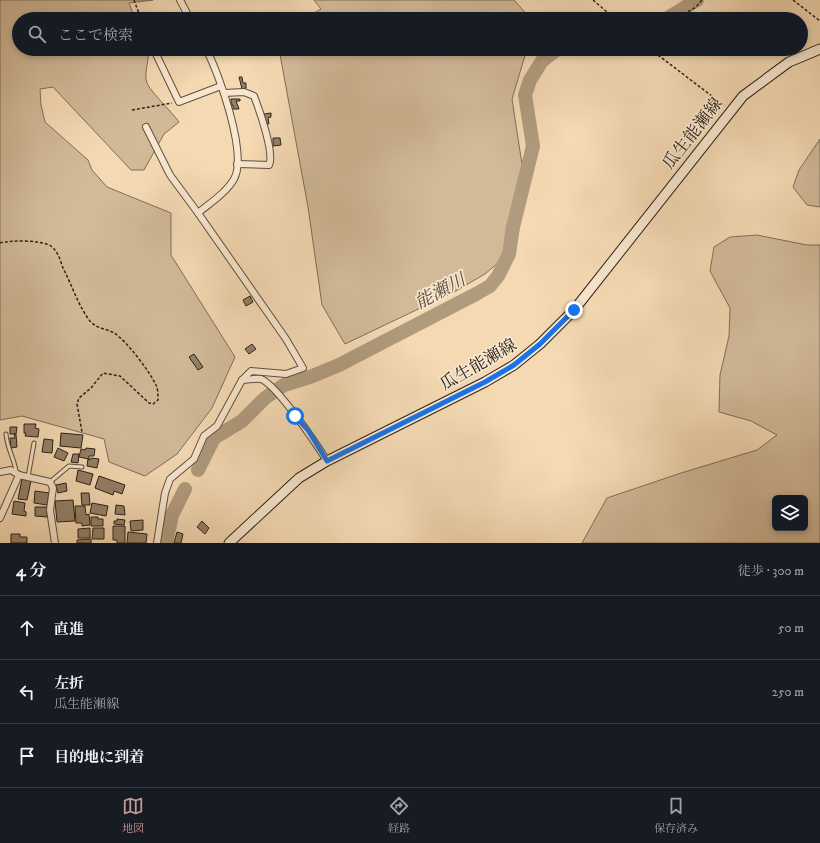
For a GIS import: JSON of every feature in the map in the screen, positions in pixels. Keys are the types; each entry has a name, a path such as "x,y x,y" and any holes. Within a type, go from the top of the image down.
{"main road":[{"name":"瓜生能瀬線","path":"808,54 820,49"},
{"name":"瓜生能瀬線","path":"229,543 299,478 327,461 485,382 514,365 540,344 574,310 730,110 743,96 789,62 803,56"}],"street":[{"path":"180,0 186,12"},
{"path":"157,56 179,102 221,86"},
{"path":"198,213 219,196 234,179 238,152 224,93 209,56"},
{"path":"224,93 244,92 254,96 268,144 271,161 268,166 237,164"},
{"path":"146,127 170,175 286,339 303,368 286,374 251,370 242,380 217,426 204,436 194,459 170,480 165,492 157,543"},
{"path":"242,380 260,379 272,386 308,430 327,461"},
{"path":"0,472 10,470 18,474 50,482 53,488 50,510 55,543"},
{"path":"0,518 18,474"}],"lane":[{"path":"6,434 8,452 18,474"},
{"path":"28,477 34,443"},
{"path":"50,482 69,466 82,467"}],"path":[{"path":"134,0 138,12"},
{"path":"593,0 607,12"},
{"path":"688,12 696,8 702,0"},
{"path":"793,0 820,21"},
{"path":"659,56 730,110"},
{"path":"132,110 179,102"},
{"path":"0,244 13,242 40,242 54,249 61,258 64,271 90,320 96,327 114,333 123,340 131,348 156,386 158,400 153,404 120,376 103,373 91,388 79,398 78,404 82,432"}],"shaded area":[{"path":"0,0 153,0 129,3 132,12 12,12 12,56 148,56 146,74 147,83 152,91 179,122 164,134 144,170 131,170 53,87 40,89 41,105 45,122 88,160 92,170 107,187 171,213 171,255 235,357 212,408 177,454 145,476 109,462 104,439 22,416 0,420"},
{"path":"314,0 514,0 525,12 316,12 321,9"},
{"path":"280,56 525,56 512,99 525,184 505,257 485,274 454,292 345,344 322,305 308,207"},
{"path":"820,139 820,207 807,205 793,187 799,170"},
{"path":"757,235 807,245 820,245 820,543 582,543 607,498 681,473 757,450 777,435 751,421 719,412 720,375 729,336 730,308 710,271 714,247 730,237"}],"building":[{"path":"239,77 242,77 243,83 246,83 246,88 242,89"},
{"path":"231,99 240,99 240,101 236,101 239,109 233,109"},
{"path":"271,113 271,117 268,118 269,124 265,124 264,114"},
{"path":"273,138 280,138 281,145 273,146"},
{"path":"250,296 253,302 246,306 243,300"},
{"path":"252,344 256,349 249,354 245,349"},
{"path":"194,354 203,367 198,370 189,357"},
{"path":"24,424 36,424 35,428 39,429 38,437 25,436 26,433 24,433"},
{"path":"10,427 17,427 16,434 10,434"},
{"path":"61,433 83,435 81,448 60,446"},
{"path":"14,434 16,434 17,447 11,448 10,438 15,438"},
{"path":"44,439 53,440 52,453 42,452"},
{"path":"58,448 68,453 64,461 54,457"},
{"path":"86,448 95,449 94,456 89,456 89,459 79,457 81,449 85,450"},
{"path":"73,454 79,454 78,463 71,462"},
{"path":"91,458 99,459 97,468 87,466 88,459 90,460"},
{"path":"78,470 93,474 90,485 76,481"},
{"path":"99,476 125,485 122,494 114,491 113,495 95,488"},
{"path":"22,479 31,481 27,500 18,499"},
{"path":"66,483 67,491 58,493 56,485"},
{"path":"35,491 49,493 47,505 34,503"},
{"path":"81,493 89,493 90,505 82,505"},
{"path":"73,500 75,521 57,522 55,501"},
{"path":"14,501 25,503 24,511 26,512 26,516 12,514"},
{"path":"92,503 108,506 106,516 90,513"},
{"path":"116,505 124,506 125,515 115,514"},
{"path":"75,506 85,506 86,515 89,514 90,525 82,526 82,523 76,523"},
{"path":"35,507 47,507 47,517 35,516"},
{"path":"91,517 103,519 103,526 91,526"},
{"path":"117,519 125,520 124,525 114,524 114,521 117,521"},
{"path":"143,520 143,530 131,531 130,521"},
{"path":"202,521 209,528 205,534 197,527"},
{"path":"113,526 125,526 125,543 117,543 117,540 113,540"},
{"path":"90,528 90,538 78,538 78,529"},
{"path":"93,528 104,528 104,539 92,539"},
{"path":"128,532 147,534 146,543 127,543"},
{"path":"177,532 183,534 181,543 174,543"},
{"path":"11,534 20,534 20,537 27,537 27,543 11,543"},
{"path":"91,539 91,543 77,543 77,540"}],"waterway":[{"name":"能瀬川","path":"677,12 697,0"},
{"name":"能瀬川","path":"198,470 214,438 242,421 265,398 284,385 310,377 339,365 490,286 498,276 509,254 513,227 533,146 525,95 530,80 542,61 548,56"},
{"name":"能瀬川","path":"166,543 172,515 185,489"}],"route":[{"path":"295,416 308,430 327,461 485,382 514,365 540,344 574,310"}]}
